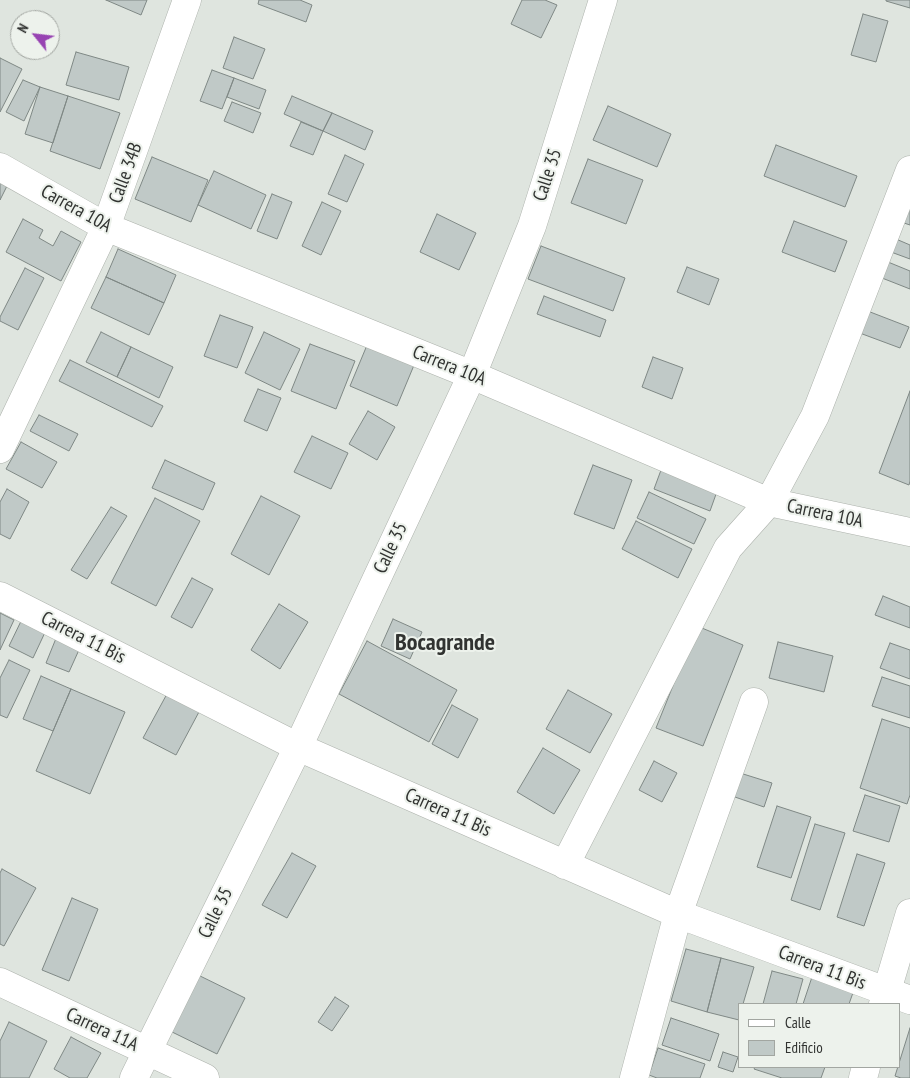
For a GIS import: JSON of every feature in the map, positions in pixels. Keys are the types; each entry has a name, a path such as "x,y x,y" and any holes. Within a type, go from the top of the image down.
{"street":[{"name":"Calle 34B","path":"0,449 106,227 187,0"},
{"name":"Calle 35","path":"134,1078 298,747 472,375 532,226 604,0"},
{"name":"Carrera 10A","path":"0,167 106,227 472,375 769,502 910,532"},
{"path":"565,865 728,548 769,502 815,416 910,170"},
{"name":"Carrera 11 Bis","path":"0,596 298,747 678,914 893,999"},
{"path":"634,1078 678,914 754,702"},
{"path":"893,999 910,913"},
{"name":"Carrera 11A","path":"0,982 205,1078"}],"building":[{"path":"106,0 147,0 141,15"},
{"path":"259,0 300,0 312,5 306,22 258,4"},
{"path":"522,0 545,0 557,5 541,38 511,24"},
{"path":"886,0 910,0 910,8 886,1"},
{"path":"863,14 888,21 876,62 851,55"},
{"path":"234,37 265,49 253,79 223,68"},
{"path":"76,52 129,67 119,100 66,85"},
{"path":"0,58 22,69 0,112"},
{"path":"212,70 234,78 222,109 200,101"},
{"path":"234,78 266,90 259,109 227,97"},
{"path":"23,80 40,87 24,121 6,112"},
{"path":"40,87 68,96 53,143 25,134"},
{"path":"68,96 120,113 100,169 50,151"},
{"path":"292,96 332,113 323,131 284,114"},
{"path":"232,102 261,113 253,133 224,121"},
{"path":"608,106 671,134 657,167 593,140"},
{"path":"332,113 373,131 365,150 323,131"},
{"path":"301,122 323,131 313,155 290,146"},
{"path":"776,145 857,176 845,207 764,176"},
{"path":"345,155 364,164 347,202 328,194"},
{"path":"152,157 208,180 191,222 135,199"},
{"path":"588,159 643,180 626,224 571,203"},
{"path":"214,171 266,195 251,229 198,205"},
{"path":"0,182 7,186 0,200"},
{"path":"272,194 292,202 277,239 257,231"},
{"path":"910,199 910,225 901,222"},
{"path":"322,202 341,211 321,255 302,246"},
{"path":"437,214 476,233 459,270 420,252"},
{"path":"23,219 43,230 39,238 53,246 61,231 81,242 61,281 6,252"},
{"path":"794,221 847,241 835,272 782,252"},
{"path":"896,239 910,245 910,259 891,252"},
{"path":"541,246 625,278 613,311 528,279"},
{"path":"118,249 176,275 164,303 106,277"},
{"path":"888,262 910,271 910,289 882,278"},
{"path":"687,267 719,279 709,305 677,292"},
{"path":"25,268 44,278 18,330 0,321 0,317"},
{"path":"106,277 164,303 149,335 91,308"},
{"path":"544,296 606,320 600,337 537,314"},
{"path":"865,310 909,327 900,348 857,332"},
{"path":"220,315 253,327 237,368 204,356"},
{"path":"101,332 131,347 117,377 86,362"},
{"path":"264,332 300,349 280,390 245,373"},
{"path":"370,338 417,358 397,406 350,386"},
{"path":"310,344 355,361 336,409 291,391"},
{"path":"131,347 173,367 159,398 117,377"},
{"path":"653,357 683,368 672,399 642,387"},
{"path":"70,360 163,406 152,427 59,381"},
{"path":"258,389 281,398 267,431 244,421"},
{"path":"910,391 910,481 909,485 879,473"},
{"path":"368,411 395,427 377,460 349,444"},
{"path":"39,415 78,434 69,451 30,431"},
{"path":"312,436 348,453 331,489 294,472"},
{"path":"21,442 57,462 42,488 6,469"},
{"path":"165,460 215,483 203,510 152,488"},
{"path":"664,462 720,483 710,511 654,489"},
{"path":"593,465 632,480 614,529 574,514"},
{"path":"7,489 29,502 10,539 0,534 0,502"},
{"path":"649,492 706,519 694,544 637,518"},
{"path":"261,496 300,516 269,575 231,554"},
{"path":"155,498 200,521 156,606 111,583"},
{"path":"111,507 127,516 87,579 71,570"},
{"path":"636,521 692,549 678,578 622,549"},
{"path":"192,578 213,589 192,628 171,617"},
{"path":"883,596 910,607 910,628 875,615"},
{"path":"279,604 308,622 280,669 251,650"},
{"path":"0,613 14,620 0,650"},
{"path":"24,615 48,626 33,658 9,646"},
{"path":"393,619 422,632 410,659 381,646"},
{"path":"697,626 743,645 703,746 656,728"},
{"path":"59,631 83,641 69,672 46,663"},
{"path":"367,641 457,690 429,742 339,694"},
{"path":"778,642 833,656 824,692 769,678"},
{"path":"890,643 910,650 910,679 880,668"},
{"path":"9,660 30,670 7,718 0,715 0,678"},
{"path":"41,676 71,689 53,731 23,719"},
{"path":"882,677 910,686 910,718 872,706"},
{"path":"71,689 125,712 90,794 36,771"},
{"path":"568,690 612,714 590,753 546,729"},
{"path":"168,692 200,710 176,755 143,738"},
{"path":"452,705 478,719 458,758 432,744"},
{"path":"882,719 910,728 910,795 907,804 860,788"},
{"path":"543,748 580,770 554,814 517,792"},
{"path":"654,761 677,773 662,802 639,790"},
{"path":"740,773 772,783 764,807 732,796"},
{"path":"865,795 900,806 889,842 853,831"},
{"path":"777,806 811,817 791,878 757,867"},
{"path":"815,824 845,833 820,910 791,900"},
{"path":"292,853 316,866 287,918 262,905"},
{"path":"857,854 885,863 864,926 837,917"},
{"path":"2,869 36,888 4,946 0,944 0,873"},
{"path":"72,898 98,909 69,981 42,970"},
{"path":"686,949 721,958 707,1012 671,1001"},
{"path":"721,958 754,967 743,1003 738,1003 738,1020 707,1012"},
{"path":"772,971 803,979 796,1003 763,1003"},
{"path":"196,974 245,998 217,1054 168,1030"},
{"path":"813,974 855,987 849,1003 803,1003"},
{"path":"335,997 349,1006 332,1031 318,1022"},
{"path":"671,1018 719,1034 710,1061 662,1045"},
{"path":"9,1022 47,1041 29,1078 0,1078 0,1041"},
{"path":"910,1028 910,1078 895,1076 898,1068 900,1068 900,1060"},
{"path":"71,1037 101,1053 87,1078 70,1078 54,1069"},
{"path":"658,1048 705,1064 700,1078 657,1078 649,1075"},
{"path":"723,1052 738,1057 733,1072 718,1067"},
{"path":"825,1068 821,1078 782,1078 754,1069"}],"district":[{"name":"Bocagrande","path":"445,643"}]}
